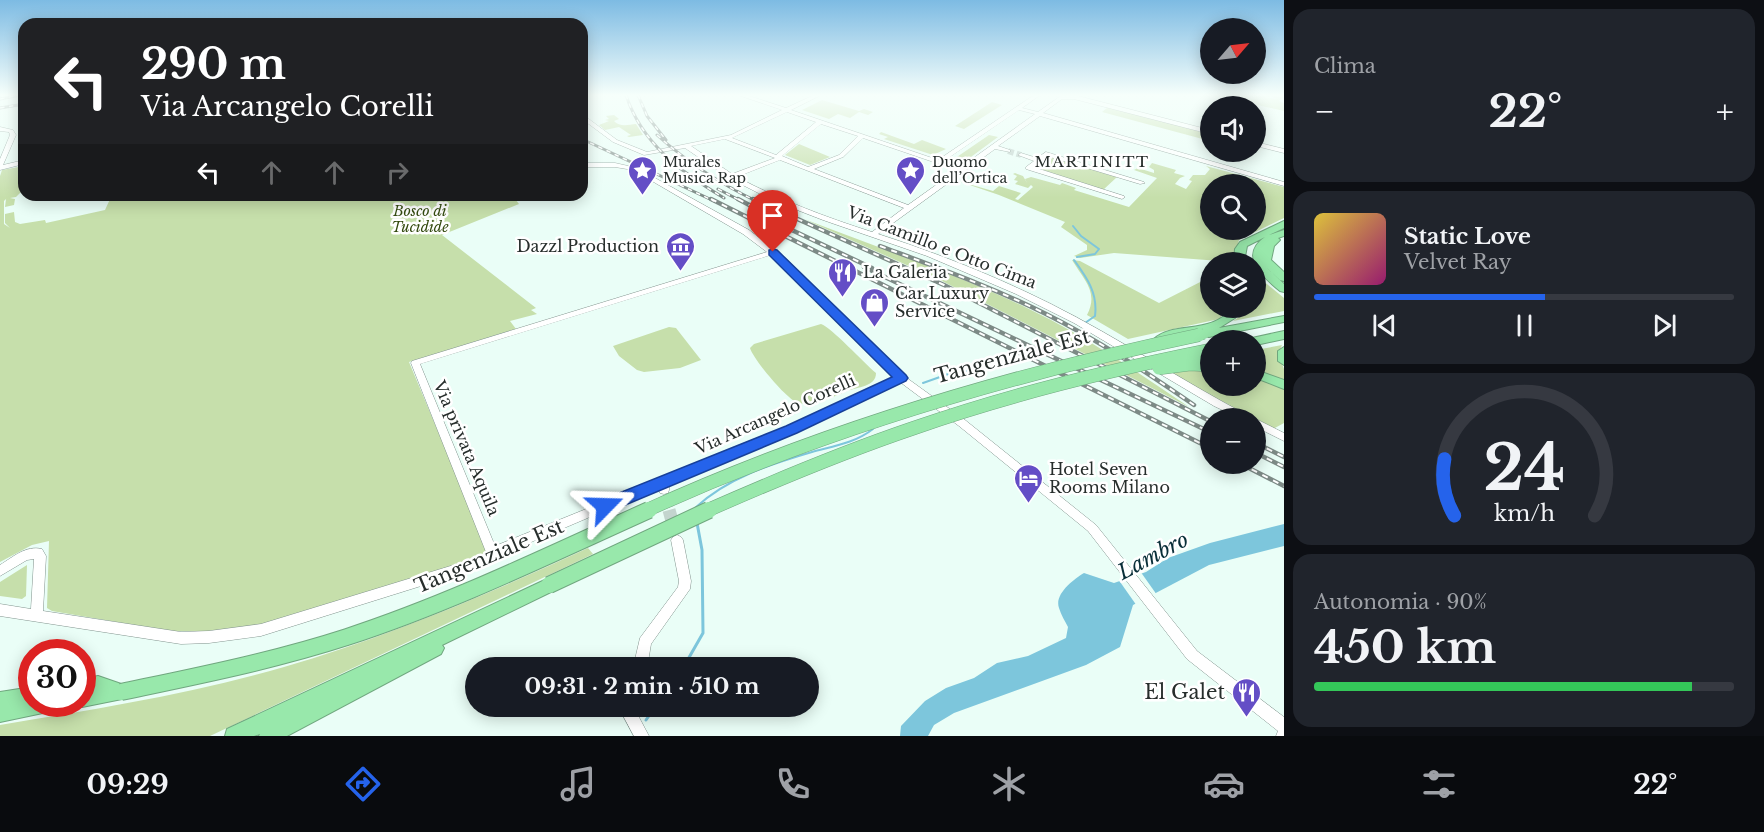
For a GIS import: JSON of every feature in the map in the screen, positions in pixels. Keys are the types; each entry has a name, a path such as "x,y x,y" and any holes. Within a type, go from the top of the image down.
{"highway":[{"path":"1266,231 1284,224"},
{"path":"1284,233 1269,245 1265,256 1269,266 1284,278"},
{"path":"1284,233 1263,243 1257,252 1257,258 1264,273 1284,289"},
{"path":"1240,252 1243,244 1250,240"},
{"path":"1266,279 1284,296"},
{"path":"1147,345 1169,335 1219,323 1227,318"},
{"name":"Tangenziale Est","path":"96,696 300,652 376,628 465,593 717,480 882,416 998,381 1147,345 1284,319"},
{"path":"1266,339 1284,335"},
{"path":"1284,351 1284,361"},
{"path":"234,736 300,712 549,585 692,517 817,464 967,410 1051,386 1200,352"},
{"path":"1051,386 1089,383 1182,365 1200,365"},
{"path":"1266,378 1284,385"},
{"path":"96,685 121,692"},
{"path":"268,736 300,712"}],"street":[{"path":"0,167 13,135 9,130 3,129"},
{"path":"599,129 613,140 643,153 727,138 746,129"},
{"path":"731,177 771,164 812,129"},
{"path":"842,129 963,170"},
{"path":"939,162 987,129"},
{"path":"873,234 1019,129"},
{"path":"1093,129 1284,184"},
{"path":"1098,129 1284,179"},
{"path":"809,169 841,156 862,136"},
{"path":"727,138 909,208"},
{"name":"Via Camillo e Otto Cima","path":"687,146 731,177 786,203 973,272 1054,309 1226,408"},
{"path":"1266,146 1284,151"},
{"path":"995,147 1008,151"},
{"path":"1122,198 1028,168 1046,154 1142,183"},
{"path":"1021,155 1038,160"},
{"path":"0,167 18,163"},
{"path":"588,167 624,169 642,173 746,232 771,253 901,378 962,423 1086,523 1128,573 1177,638 1199,662 1284,726"},
{"name":"Via privata Aquila","path":"492,553 415,363 771,253"},
{"name":"Via Arcangelo Corelli","path":"492,553 663,486 791,430 901,378"},
{"path":"1266,427 1283,433"},
{"path":"642,657 646,640 684,589 684,574 676,540"},
{"path":"0,571 25,555 38,553 40,556 37,615"},
{"path":"0,610 181,638 247,632 261,630 484,561 492,553"},
{"path":"631,717 642,736"}],"green space":[{"path":"623,129 639,129 643,135 627,136 631,135"},
{"path":"1167,129 1200,131 1200,138"},
{"path":"881,132 914,144 922,140 946,149 933,155 884,139 888,137 879,134"},
{"path":"989,135 998,137 960,165 951,161"},
{"path":"799,144 830,157 810,165 785,155"},
{"path":"1048,156 1117,177 1103,190 1033,168"},
{"path":"1152,163 1176,170 1174,173 1185,176 1175,184 1186,189 1193,175 1200,175 1200,240 1239,240 1236,252 1200,252 1200,260 1114,253 1080,258 1074,256 1087,250 1087,245 1061,227 1065,222 958,181 993,191 999,186 1021,193 1015,199 1018,200 1033,187 1031,185 1028,188 1015,184 1018,181 1014,180 1017,176 1013,174 1015,173 1023,176 1027,183 1025,179 1031,177 1060,185 1062,183 1076,188 1074,190 1129,207 1157,178 1134,170 1138,168 1154,173 1154,170 1149,167"},
{"path":"1206,166 1236,174 1206,174 1210,169"},
{"name":"Bosco di Tucidide","path":"18,167 18,195 10,198 15,199 14,205 5,207 6,199 4,201 4,224 10,228 5,223 5,214 14,212 15,222 20,224 45,220 46,223 105,210 109,201 517,201 519,204 442,235 536,308 531,310 537,314 510,321 516,329 409,362 485,544 487,552 485,556 264,625 208,631 169,631 52,611 47,608 49,541 32,545 0,562 0,176 2,170"},
{"path":"1266,182 1284,187 1284,218 1266,227"},
{"path":"804,219 946,273 1029,309 1091,343 1189,407 940,280"},
{"path":"1072,260 1080,261 1159,303 1200,282 1200,318 1220,318 1128,339 1087,315 1091,293"},
{"path":"1266,283 1284,298 1284,311 1266,315"},
{"path":"821,324 840,338 876,373 875,378 865,386 824,400 798,403 786,395 771,378 750,348 754,344"},
{"path":"669,327 676,328 701,360 680,368 644,372 637,370 619,356 613,346"},
{"path":"1282,345 1278,354 1284,369 1284,382 1266,376 1266,348"},
{"path":"1200,369 1200,391 1169,371"},
{"path":"1266,380 1284,387 1284,423 1273,429 1266,426 1266,408 1229,408 1218,403 1230,405 1210,396 1266,396"},
{"path":"588,548 593,554 210,736 0,736 0,725 48,717 96,717 96,709 179,693 284,667 362,642 514,582"},
{"path":"27,565 26,596 22,599 0,596 0,582"}],"water":[{"path":"1284,524 1284,546 1209,565 1133,605 1120,647 1086,665 954,713 934,725 928,736 900,736 901,726 925,701 946,688 974,678 997,663 1028,656 1066,638 1068,627 1059,608 1059,597 1070,583 1084,573 1114,583 1146,572 1168,558 1210,543"}],"pier":[{"path":"1140,571 1157,595 1137,606 1118,579"}],"waterway":[{"path":"1073,226 1081,236 1099,249 1095,254 1077,257"},
{"path":"1074,260 1087,280 1095,300 1095,316 1085,323"},
{"path":"923,383 954,372 987,369"},
{"path":"695,508 721,488 750,473 852,441 873,429"},
{"path":"689,657 703,633 702,550 697,523"}],"tunnel":[{"path":"1008,151 1021,155"},
{"path":"666,498 670,511"},
{"path":"669,510 674,528"}],"railway":[{"path":"643,129 678,167 724,198"},
{"path":"658,129 666,140"},
{"path":"657,135 704,171 756,201"},
{"path":"588,142 714,201"},
{"path":"718,189 741,201"},
{"path":"711,199 1200,443"},
{"path":"738,199 785,224"},
{"path":"753,199 944,285 1200,416"},
{"path":"777,223 872,268"},
{"path":"880,246 985,286 1046,314 1122,357 1194,405"},
{"path":"864,267 1200,427"},
{"path":"1266,448 1284,457"},
{"path":"1266,458 1284,467"},
{"path":"1261,474 1284,486"}],"place":[{"name":"Murales Musica Rap","path":"642,196"},
{"name":"Duomo dell’Ortica","path":"911,196"},
{"name":"Dazzl Production","path":"680,272"},
{"name":"La Galeria","path":"842,298"},
{"name":"Car Luxury Service","path":"874,328"},
{"name":"Hotel Seven Rooms Milano","path":"1028,504"},
{"name":"El Galet","path":"1246,718"}],"district":[{"name":"MARTINITT","path":"1092,161"}],"route":[{"path":"605,506 791,430 901,378 798,274 773,252"}],"water label":[{"name":"Lambro","path":"1153,556"}]}
